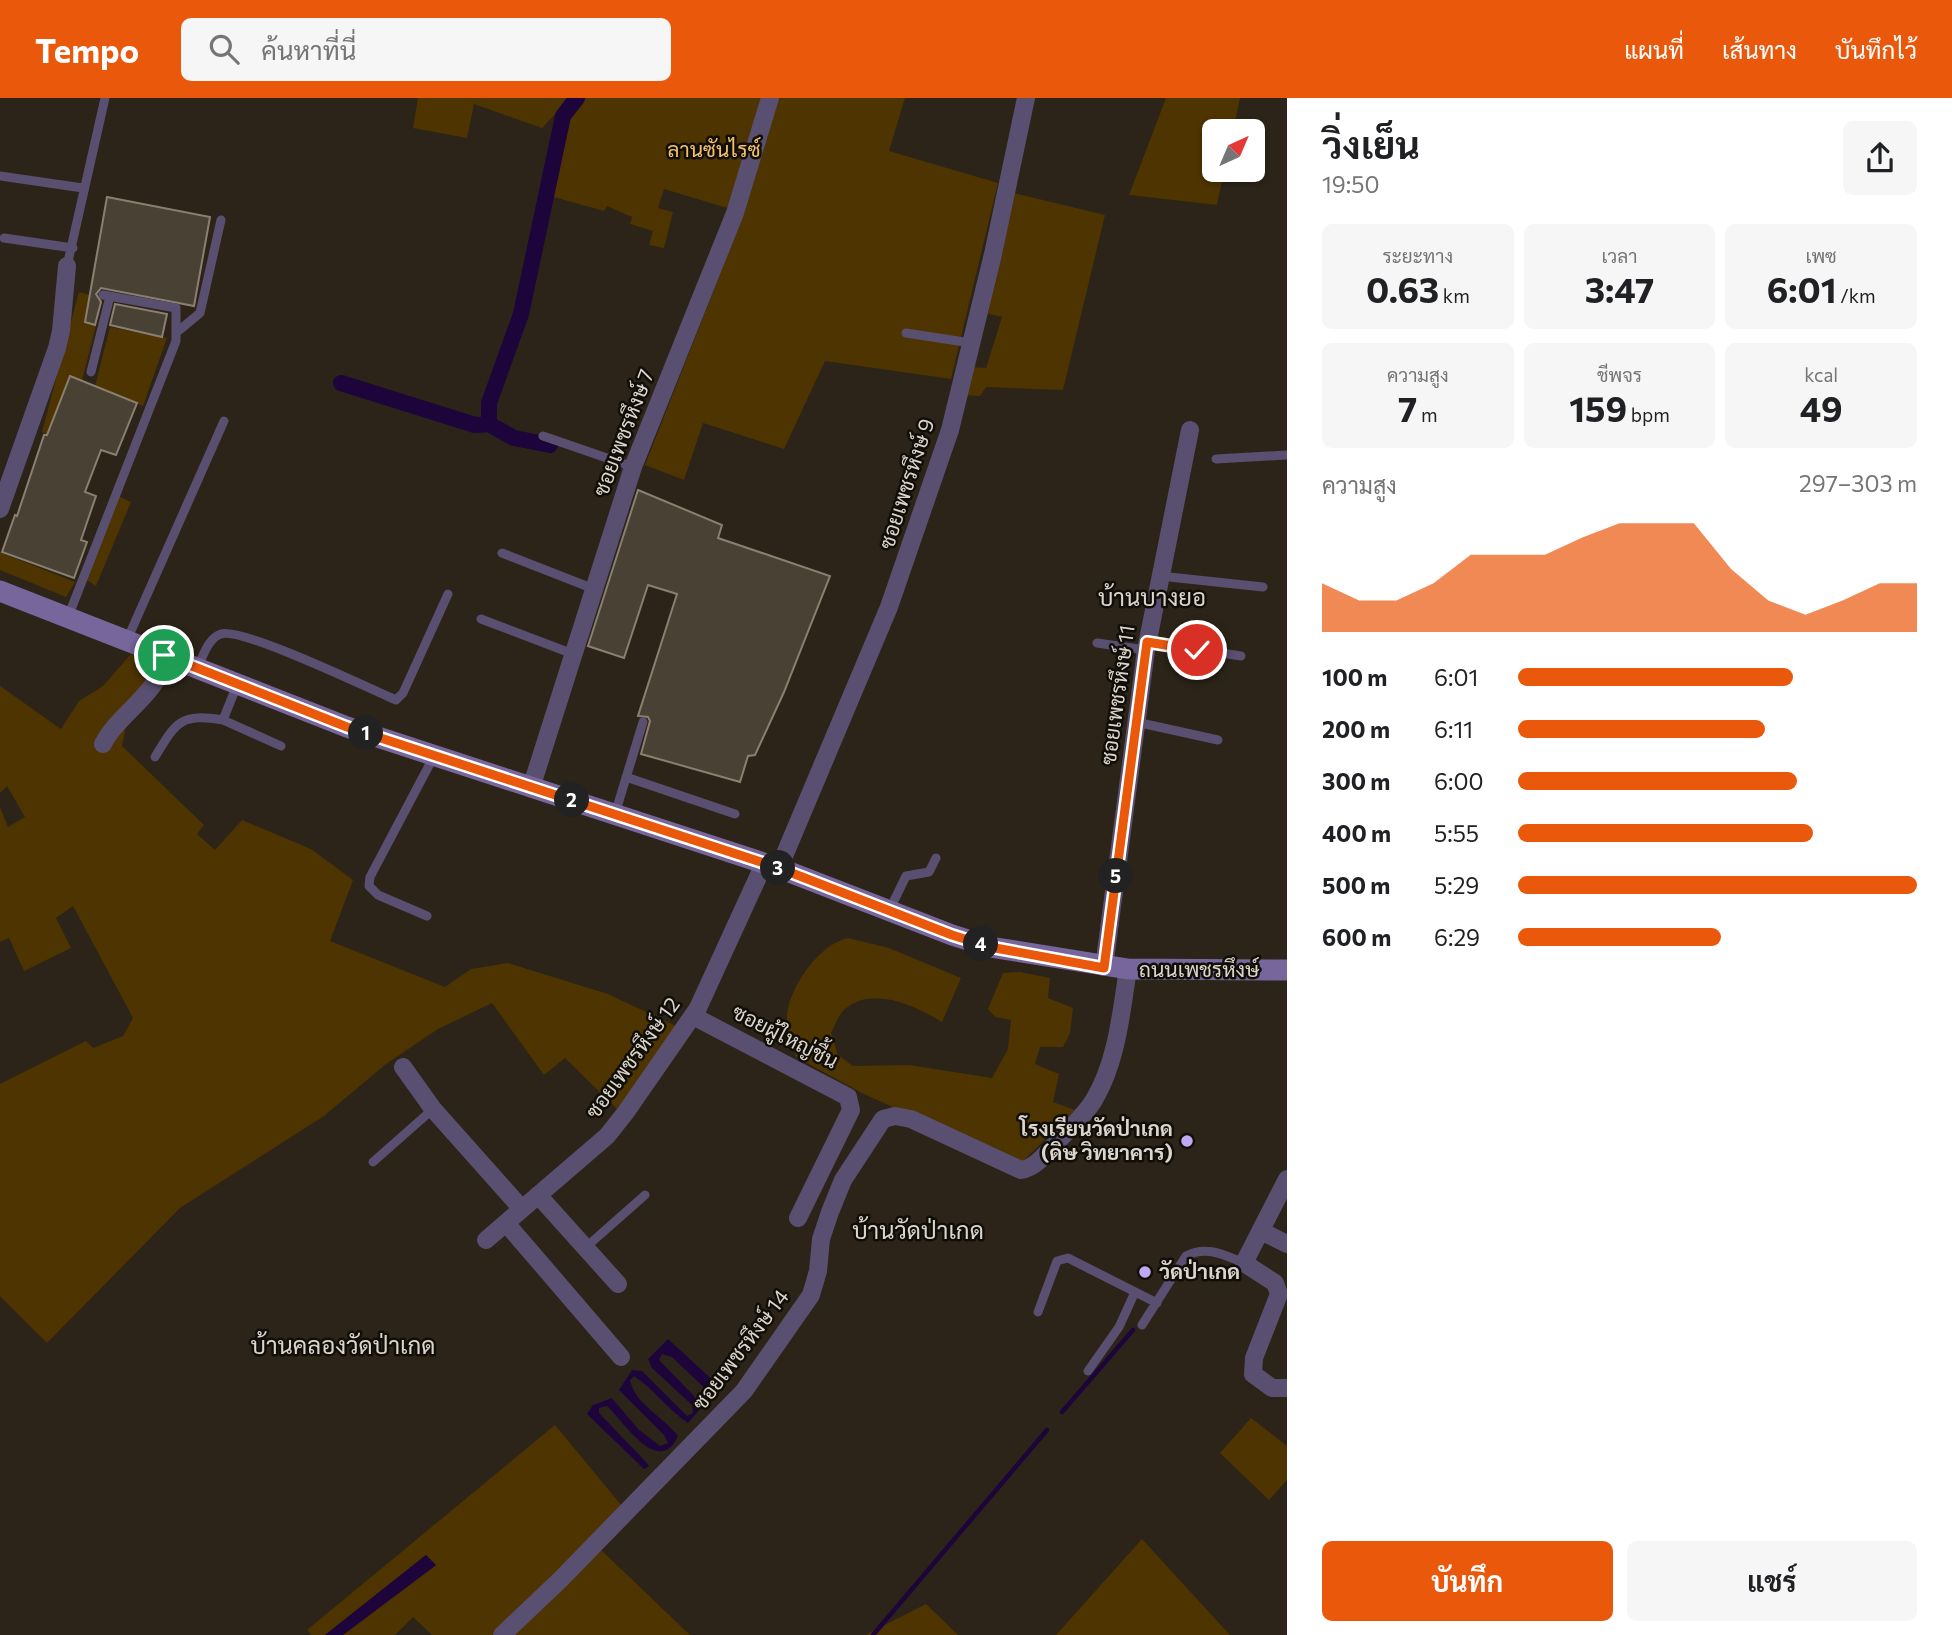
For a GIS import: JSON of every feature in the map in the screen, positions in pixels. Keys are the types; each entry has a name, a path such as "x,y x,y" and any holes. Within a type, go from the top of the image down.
{"main road":[{"name":"ถนนเพชรหึงษ์","path":"0,591 347,727 771,866 990,947 1128,970 1287,970"}],"street":[{"name":"ซอยเพชรหึงษ์ 7","path":"531,788 633,467 735,212 770,98"},
{"name":"ซอยเพชรหึงษ์ 9","path":"771,866 889,607 950,430 1026,98"},
{"path":"0,509 57,348 67,266"},
{"name":"ซอยเพชรหึงษ์ 11","path":"1104,968 1147,646 1189,430"},
{"path":"103,744 115,724 157,681 164,655"},
{"name":"ซอยเพชรหึงษ์ 12","path":"486,1240 607,1136 693,1016 771,866"},
{"name":"ซอยเพชรหึงษ์ 14","path":"502,1635 712,1427 744,1391 811,1295 818,1271 821,1239 830,1212 844,1180 877,1125 888,1117 904,1117 1012,1167 1021,1170 1035,1165 1093,1101 1113,1055 1128,970"},
{"name":"ซอยผู้ใหญ่ชื้น","path":"693,1016 848,1097 851,1110 798,1218"},
{"path":"403,1067 433,1110 522,1209"},
{"path":"1280,1388 1258,1380 1253,1374 1253,1367 1279,1294 1275,1283 1244,1263 1285,1190"},
{"path":"538,1195 618,1284"},
{"path":"506,1223 621,1357"},
{"path":"1261,1231 1287,1244"}],"lane":[{"path":"67,266 105,98"},
{"path":"0,176 83,188"},
{"path":"177,332 200,313 221,220"},
{"path":"5,238 72,248"},
{"path":"68,617 169,362 177,332 176,309 107,295 91,372"},
{"path":"906,333 971,343"},
{"path":"127,640 224,421"},
{"path":"543,436 633,467"},
{"path":"1216,459 1287,455"},
{"path":"502,552 594,589"},
{"path":"1160,576 1262,587"},
{"path":"197,668 211,640 219,634 230,632 282,651 396,700 403,693 448,594"},
{"path":"481,619 573,654"},
{"path":"1097,643 1241,656"},
{"path":"223,720 237,684"},
{"path":"155,757 175,725 185,719 204,717 223,720 281,746"},
{"path":"615,814 643,722"},
{"path":"1136,722 1218,740"},
{"path":"427,916 378,895 369,886 370,877 434,756"},
{"path":"626,777 734,814"},
{"path":"889,911 906,876 929,872 936,858"},
{"path":"373,1161 433,1110"},
{"path":"585,1248 645,1195"},
{"path":"1142,1325 1186,1256 1196,1250 1207,1249 1244,1263"},
{"path":"1038,1312 1057,1261 1061,1258 1068,1258 1157,1303"},
{"path":"1088,1371 1119,1327 1135,1292"}],"green space":[{"path":"418,98 571,98 542,128 474,104 467,138 413,128"},
{"name":"ลานซันไรซ์","path":"583,98 905,98 889,151 998,183 951,379 825,361 784,449 703,423 684,480 645,465 744,213 664,189 658,208 673,212 664,248 649,245 653,231 630,224 632,217 607,206 604,211 550,196 566,121 570,111"},
{"path":"1166,98 1240,98 1236,119 1202,119 1202,182 1222,182 1217,205 1129,195"},
{"path":"1010,192 1105,215 1063,390 986,387 980,396 963,395 970,367 986,368 1002,317 985,313"},
{"path":"79,292 103,298 82,381 47,435 42,432"},
{"path":"110,327 167,338 143,406 95,386"},
{"path":"118,496 131,502 96,586 87,580"},
{"path":"0,552 75,582 66,597 0,570"},
{"path":"131,654 172,668 126,726 122,746 204,825 197,834 215,850 242,820 311,849 353,880 330,941 445,987 471,969 508,963 608,994 676,1026 618,1110 565,1058 544,1075 492,1003 438,1029 386,1064 324,1116 180,1208 47,1343 0,1296 0,1084 86,1041 93,1048 123,1036 133,1018 73,906 56,918 71,948 24,971 9,938 0,942 0,807 8,827 25,817 7,786 0,793 0,686 61,729 79,701 103,686"},
{"path":"848,938 889,948 961,978 942,1022 894,1000 881,998 856,1002 843,1011 831,1033 838,1055 853,1066 909,1065 992,1078 1008,1049 1011,1020 995,1017 988,1009 1003,973 1020,972 1050,978 1048,998 1073,1008 1070,1033 1063,1047 1040,1047 1035,1064 1059,1074 1053,1102 1075,1110 1021,1163 1011,1161 862,1093 796,1057 787,1021 791,998 802,976 818,956"},
{"path":"1251,1418 1287,1446 1287,1480 1269,1500 1220,1453"},
{"path":"555,1425 622,1506 496,1635 432,1635 413,1617 395,1635 343,1635 435,1566 426,1555 325,1635 311,1635 307,1630"},
{"path":"1142,1539 1230,1635 1056,1635"},
{"path":"599,1548 690,1635 514,1635"},
{"path":"926,1604 958,1635 866,1635 869,1633"}],"shaded area":[{"path":"668,1339 718,1385 720,1391 712,1395 672,1357 662,1354 659,1360 694,1396 701,1408 688,1423 641,1381 634,1376 630,1380 644,1404 678,1436 670,1447 661,1451 642,1443 607,1406 599,1408 599,1413 649,1466 644,1469 587,1414 593,1405 612,1398 638,1429 660,1446 668,1443 664,1435 619,1390 632,1370 642,1371 687,1416 693,1413 692,1405 652,1368 648,1359"},
{"path":"426,1555 436,1565 343,1635 325,1635"}],"building":[{"path":"107,197 210,217 194,306 101,288 96,294 101,302 95,325 85,322"},
{"path":"115,304 167,314 162,337 110,325"},
{"path":"70,376 137,403 116,455 101,450 85,492 96,496 81,540 87,542 74,578 2,552 44,435 47,435"},
{"path":"638,490 722,525 718,538 830,576 784,692 755,755 748,756 740,782 641,754 650,721 648,717 638,716 677,594 648,585 624,658 588,646"}],"waterway":[{"path":"550,445 514,438 489,424 489,403 521,314 563,116 577,98"},
{"path":"341,383 475,425 489,424"},
{"path":"1062,1412 1133,1330"},
{"path":"873,1635 1047,1430"}],"place":[{"name":"โรงเรียนวัดป่าเกด (ดิษ วิทยาคาร)","path":"1187,1141"},
{"name":"วัดป่าเกด","path":"1145,1272"}],"district":[{"name":"บ้านบางยอ","path":"1152,598"},
{"name":"บ้านวัดป่าเกด","path":"918,1231"},
{"name":"บ้านคลองวัดป่าเกด","path":"343,1346"}],"route":[{"path":"164,655 347,727 779,868 952,935 990,947 1104,968 1147,642 1197,650"}]}
